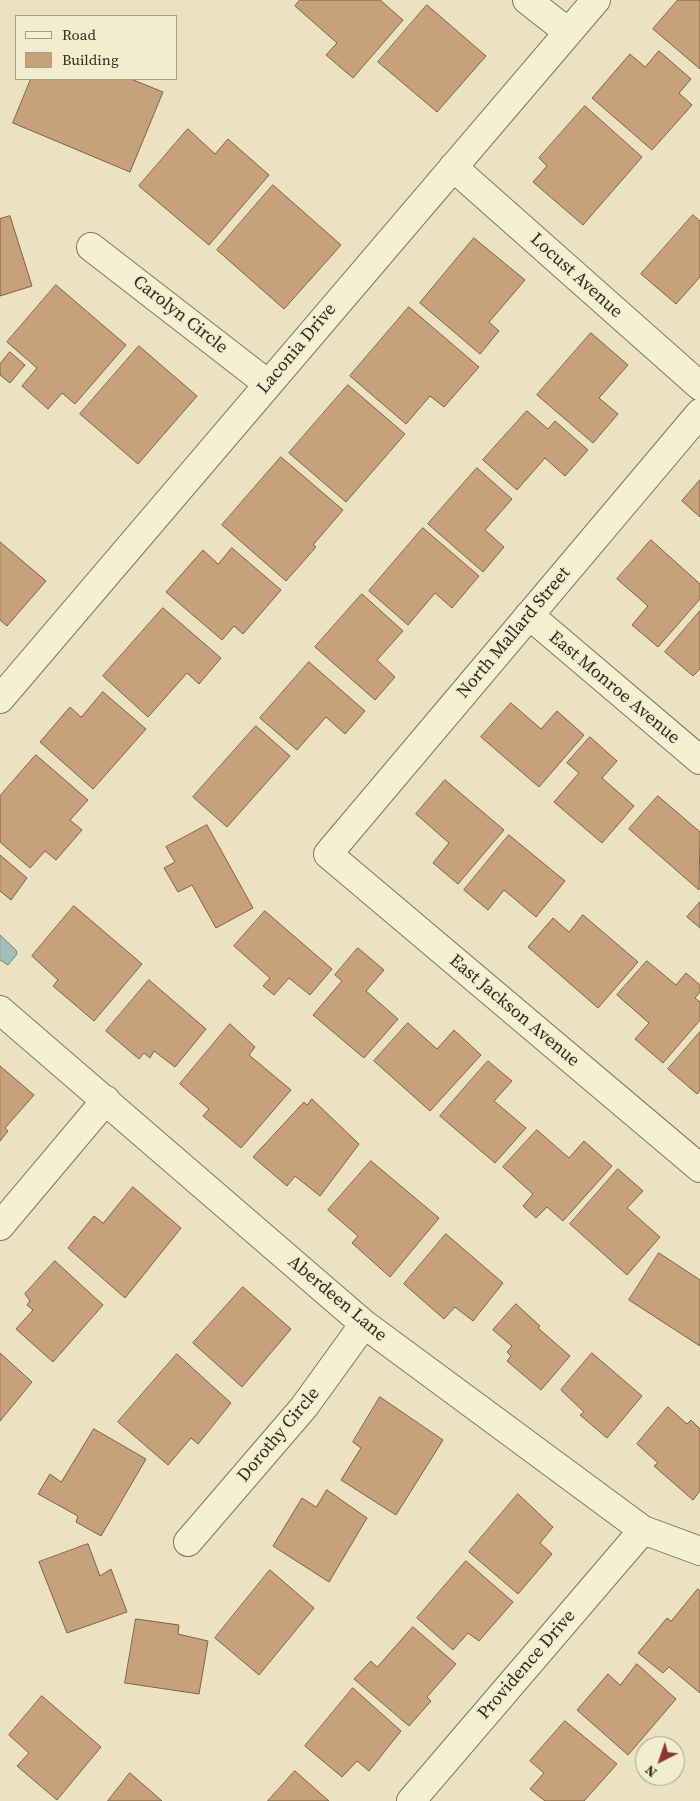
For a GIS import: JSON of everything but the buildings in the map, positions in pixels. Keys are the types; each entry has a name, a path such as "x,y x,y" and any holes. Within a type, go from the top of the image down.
{"street":[{"path":"527,0 568,32"},
{"name":"Laconia Drive","path":"0,699 596,0"},
{"name":"Locust Avenue","path":"453,167 700,386"},
{"name":"Carolyn Circle","path":"91,247 268,384"},
{"name":"North Mallard Street","path":"328,854 700,413"},
{"name":"East Monroe Avenue","path":"529,615 700,760"},
{"name":"East Jackson Avenue","path":"328,854 700,1168"},
{"name":"Aberdeen Lane","path":"0,1010 364,1324 643,1530 700,1551"},
{"path":"0,1226 106,1100"},
{"name":"Dorothy Circle","path":"188,1542 304,1407 364,1324"},
{"name":"Providence Drive","path":"411,1801 643,1530"}],"water":[{"path":"0,935 16,950 17,954 8,965 0,960"}]}
